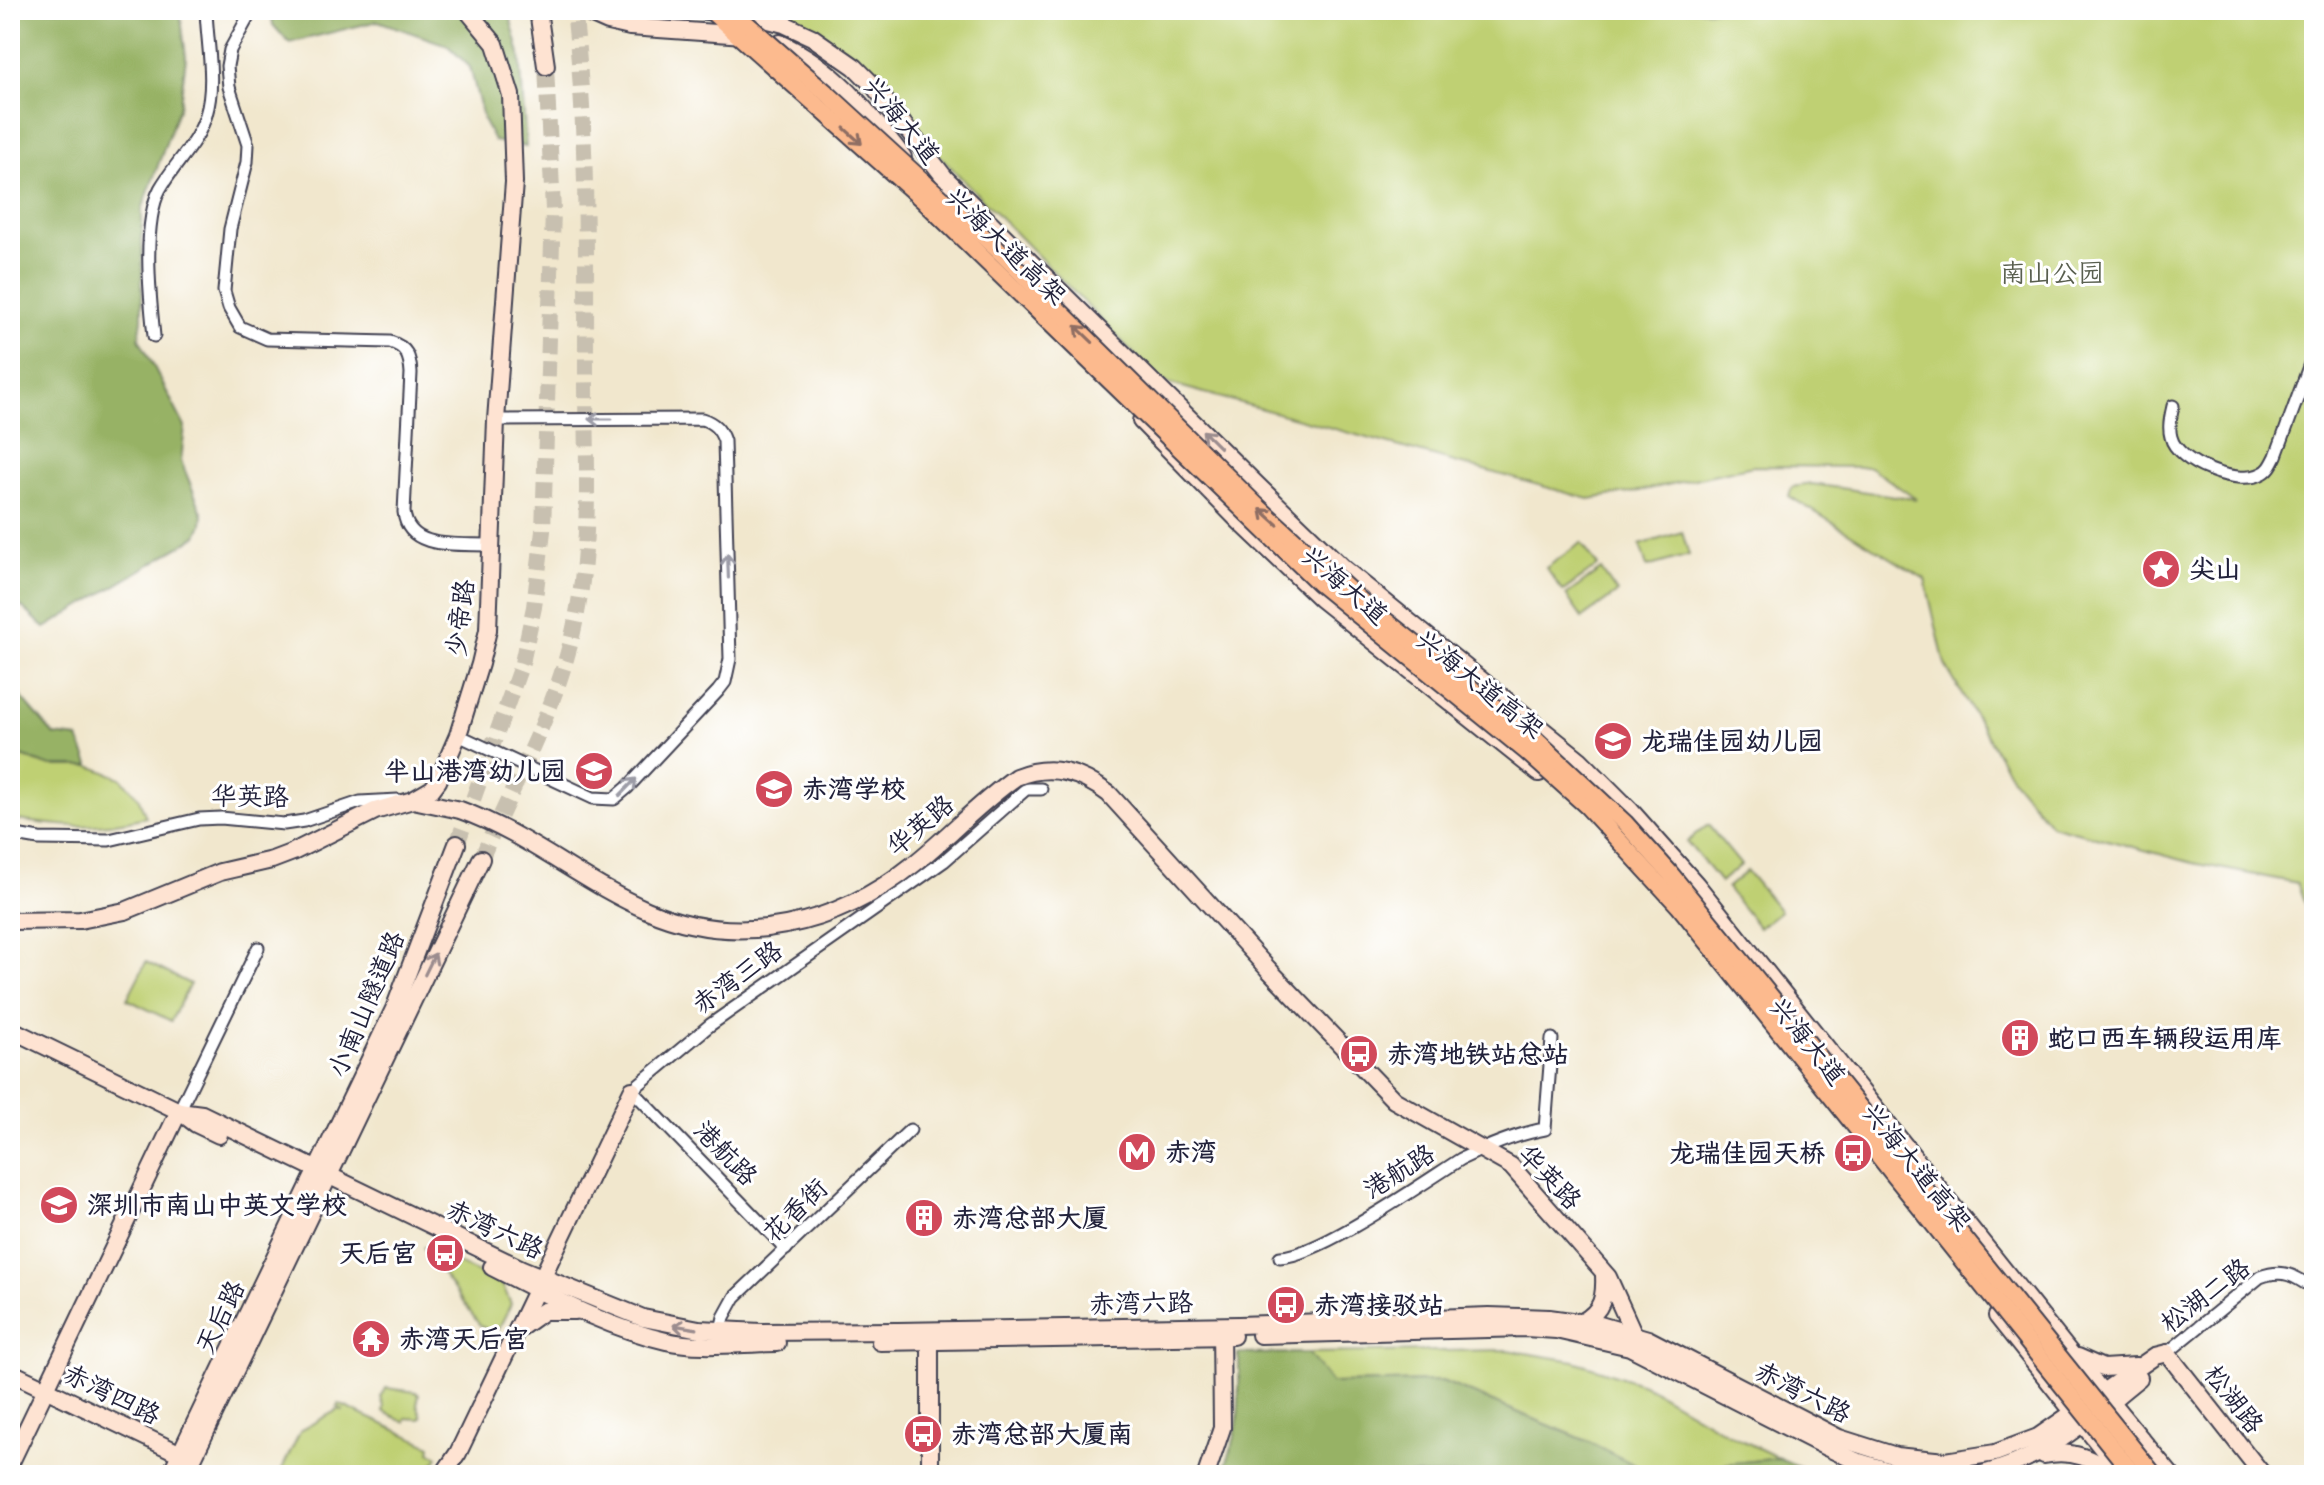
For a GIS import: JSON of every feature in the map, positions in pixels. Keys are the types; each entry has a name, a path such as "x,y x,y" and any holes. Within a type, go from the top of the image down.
{"main road":[{"name":"兴海大道高架","path":"710,10 923,200 1319,583 1527,752 1612,832 1679,906 2134,1475"},
{"name":"兴海大道高架","path":"731,10 997,249 1257,506 1362,602 1534,738 1625,823 1759,982 2154,1475"}],"street":[{"path":"154,336 151,215 161,187 197,135 207,114 206,10"},
{"path":"252,10 230,50 227,66 227,79 248,145 227,252 224,291 229,308 240,327 267,339 390,342 404,349 409,354 411,373 404,512 408,528 427,541 491,545"},
{"name":"少帝路","path":"10,921 80,920 125,911 220,872 282,856 375,811 413,800 432,789 438,781 458,735 485,648 490,613 496,420 513,194 512,104 501,60 495,44 467,10"},
{"path":"538,10 546,66"},
{"name":"兴海大道","path":"581,10 608,22 630,27 719,31 780,43 821,65 851,92 994,269 1278,559 1379,646 1547,779 1606,835 1673,910 2124,1475"},
{"name":"兴海大道","path":"698,10 753,16 784,24 812,37 855,67 952,186 1343,568 1558,742 1631,811 1696,884 2171,1475"},
{"path":"2173,406 2171,438 2179,452 2232,478 2259,475 2268,470 2276,456 2314,353"},
{"path":"458,735 593,798 614,799 718,691 725,682 730,659 724,441 721,432 702,419 496,420"},
{"name":"华英路","path":"10,834 39,839 109,840 199,819 284,824 304,821 360,802 413,800 485,818 648,910 711,928 764,929 823,917 857,902 913,864 1016,777 1030,772 1060,770 1083,777 1109,794 1269,970 1394,1100 1511,1166 1604,1273 1642,1351"},
{"name":"赤湾三路","path":"446,1470 452,1449 632,1090 710,1025 944,861 1026,789 1041,789"},
{"name":"小南山隧道路","path":"320,1178 394,1009 457,844"},
{"name":"小南山隧道路","path":"320,1178 481,859"},
{"path":"10,1464 258,948"},
{"name":"赤湾六路","path":"10,1029 179,1111 202,1114 320,1178 535,1283 582,1312 657,1338 682,1343 1221,1331 1556,1330 1642,1351 1828,1448 1856,1461 1902,1475"},
{"name":"港航路","path":"1280,1257 1292,1257 1336,1236 1461,1159 1530,1131 1545,1129 1552,1039"},
{"name":"港航路","path":"632,1090 786,1249"},
{"name":"花香街","path":"721,1330 735,1297 910,1130"},
{"name":"天后路","path":"170,1475 187,1456 320,1178"},
{"name":"松湖二路","path":"2167,1353 2260,1277 2278,1272 2294,1274 2314,1289"},
{"path":"1582,1322 1600,1307 1604,1273"},
{"name":"赤湾六路","path":"535,1283 679,1327 930,1336"},
{"name":"赤湾三路","path":"446,1470 458,1453 535,1283"},
{"path":"514,1335 544,1311 563,1309 582,1312"},
{"name":"赤湾六路","path":"1221,1331 1489,1316 1582,1322 1634,1334 1839,1438 1919,1460 1968,1459 2005,1450 2078,1418 2106,1397"},
{"path":"1206,1475 1222,1428 1221,1331"},
{"path":"930,1336 930,1475"},
{"path":"2067,1349 2092,1365 2103,1368 2144,1364"},
{"path":"2106,1397 2155,1356 2167,1353"},
{"path":"2106,1397 2135,1382 2167,1353"},
{"name":"松湖路","path":"2167,1353 2263,1475"},
{"name":"赤湾四路","path":"10,1372 187,1456"},
{"path":"2132,1430 2127,1408 2135,1382"},
{"name":"赤湾六路","path":"1979,1475 2031,1458 2061,1441 2078,1418"},
{"path":"2031,1458 2064,1452 2076,1454 2117,1475"},
{"name":"天后路","path":"185,1475 187,1456"}],"green space":[{"path":"10,10 180,10 186,57 180,104 142,210 142,319 139,338 185,427 181,461 203,515 202,524 197,536 45,628 21,606 10,612"},
{"path":"271,10 508,10 520,54 526,147 494,141 484,122 470,67 447,45 378,21 289,43 273,25"},
{"name":"南山公园","path":"772,10 2314,10 2314,928 2297,883 2193,863 2051,825 2013,780 1945,665 1925,579 1789,496 1792,487 1812,484 1916,499 1870,467 1753,466 1589,499 1161,381 930,146 890,92 852,54 812,28"},
{"path":"1682,532 1689,555 1647,567 1640,545"},
{"path":"1581,543 1598,566 1563,591 1546,568"},
{"path":"1601,570 1617,593 1582,618 1566,595"},
{"path":"10,684 54,735 78,738 90,766 51,766 10,752"},
{"path":"10,752 51,766 90,766 121,778 138,797 146,817 78,826 10,819"},
{"path":"1708,825 1741,865 1720,882 1687,842"},
{"path":"1747,871 1780,911 1759,928 1727,888"},
{"path":"146,962 190,984 171,1021 127,999"},
{"path":"423,1247 502,1284 511,1304 498,1330 486,1329 479,1324"},
{"path":"1507,1350 1574,1361 1643,1384 1727,1433 1779,1458 1725,1464 1704,1475 1654,1475 1587,1441 1442,1381 1331,1383 1308,1353"},
{"path":"1308,1353 1331,1383 1442,1381 1587,1441 1654,1475 1221,1475 1236,1430 1239,1354"},
{"path":"386,1388 416,1392 422,1417 406,1418 405,1422 383,1411 381,1397"},
{"path":"339,1404 431,1446 430,1452 438,1456 428,1475 279,1475 301,1430 339,1409 344,1411 337,1407"},
{"path":"1779,1458 1819,1475 1704,1475 1725,1464"}],"tunnel":[{"path":"481,859 558,684 575,623 584,563 587,471 585,195 582,102 574,10"},
{"path":"457,844 522,663 534,607 543,531 553,210 546,66"}],"place":[{"name":"尖山","path":"2161,569"},
{"name":"龙瑞佳园幼儿园","path":"1613,741"},
{"name":"半山港湾幼儿园","path":"594,771"},
{"name":"赤湾学校","path":"774,789"},
{"name":"蛇口西车辆段运用库","path":"2020,1038"},
{"name":"赤湾地铁站总站","path":"1359,1054"},
{"name":"赤湾","path":"1137,1152"},
{"name":"龙瑞佳园天桥","path":"1853,1153"},
{"name":"深圳市南山中英文学校","path":"59,1205"},
{"name":"赤湾总部大厦","path":"924,1218"},
{"name":"天后宫","path":"445,1253"},
{"name":"赤湾接驳站","path":"1286,1305"},
{"name":"赤湾天后宫","path":"371,1339"},
{"name":"赤湾总部大厦南","path":"923,1434"}]}
